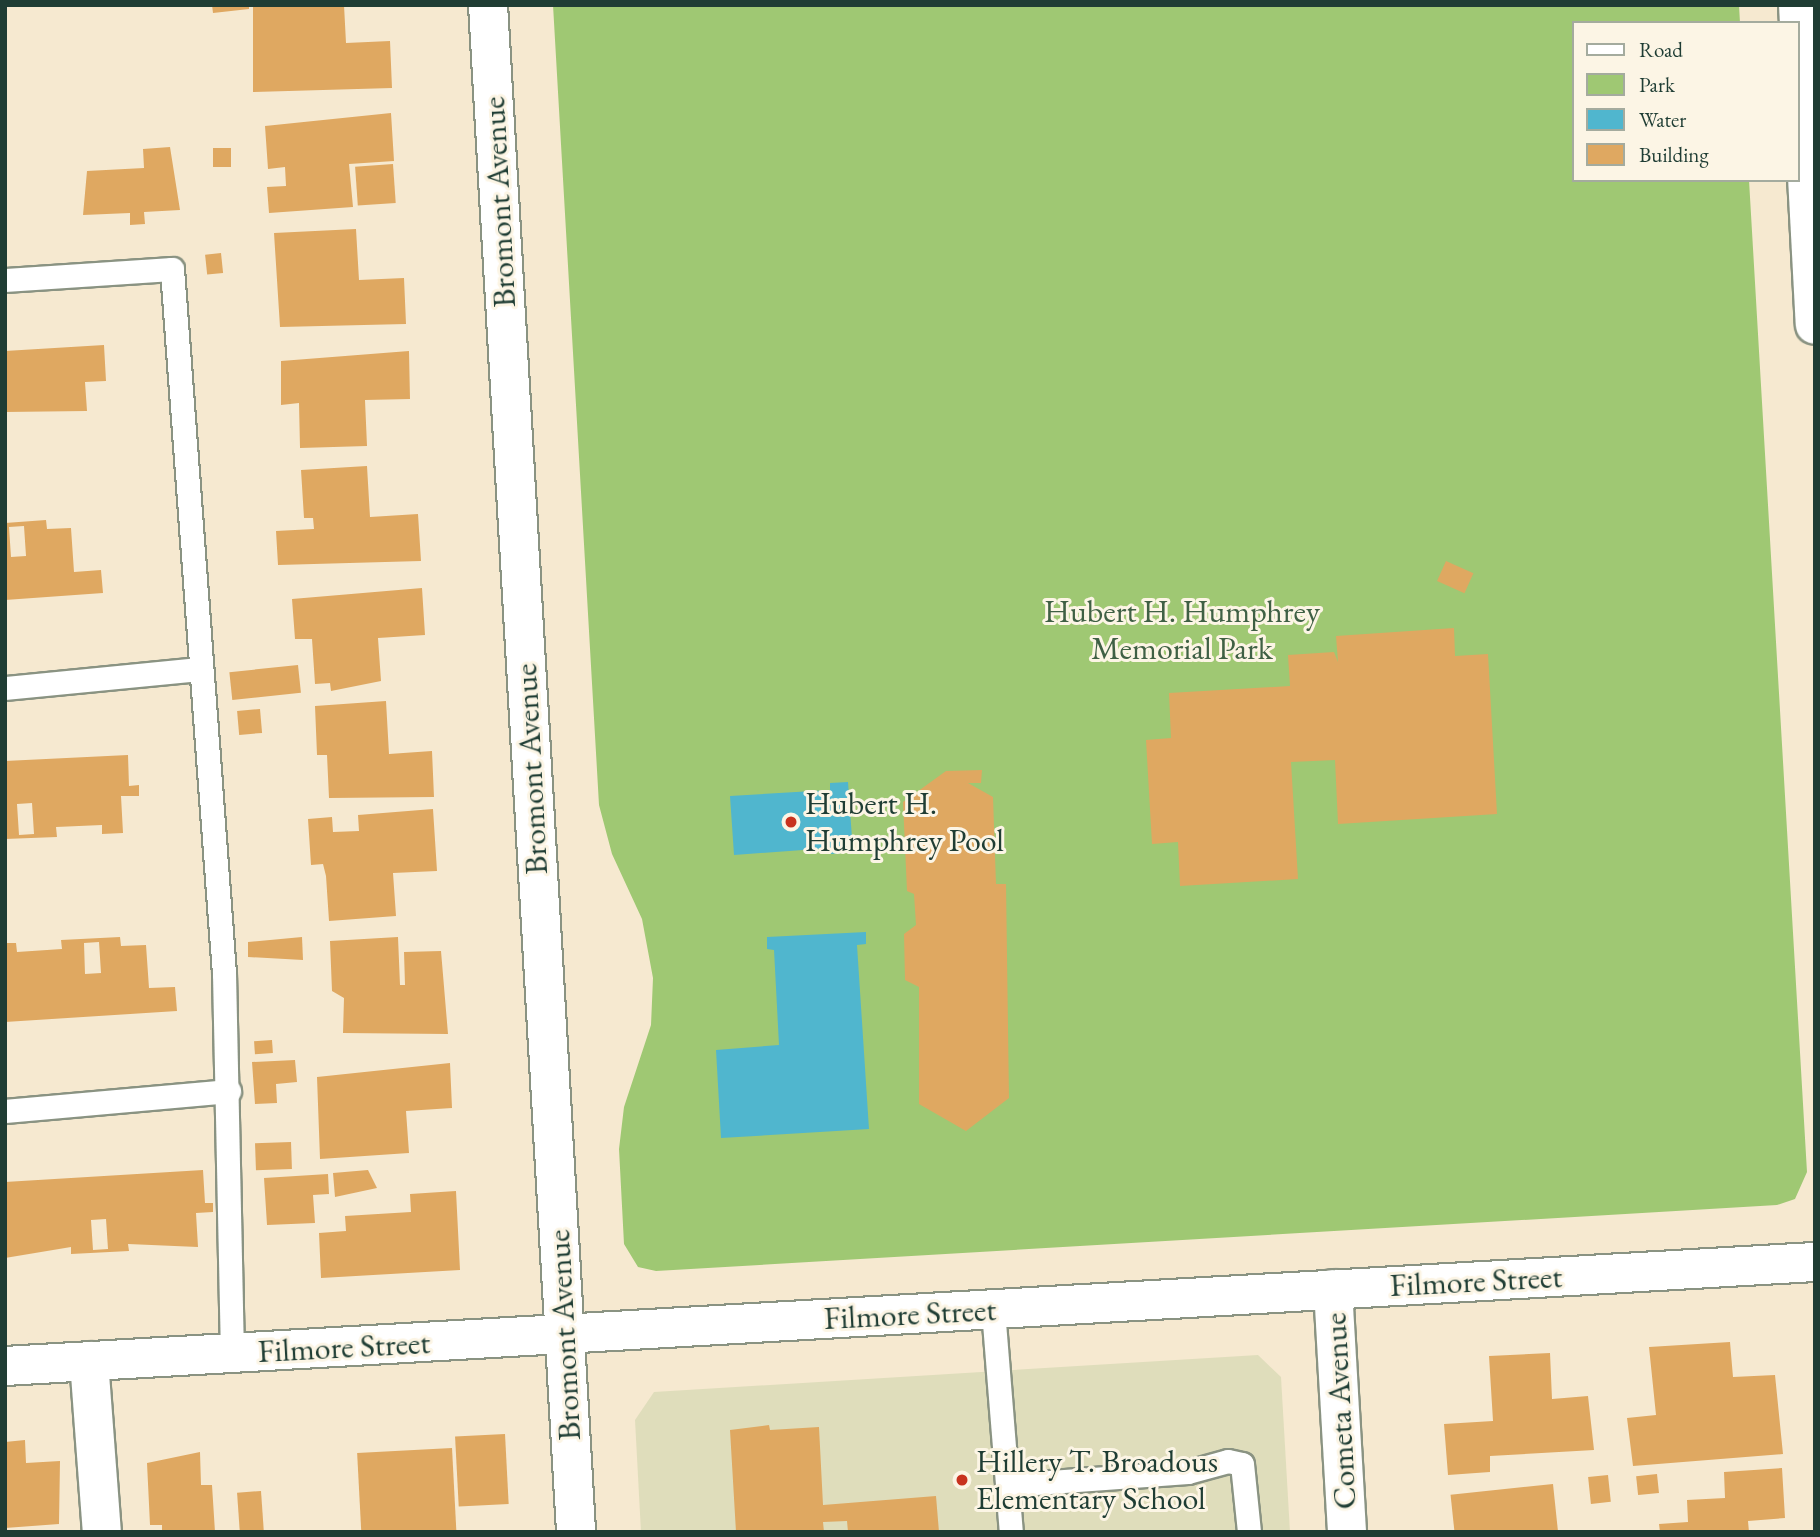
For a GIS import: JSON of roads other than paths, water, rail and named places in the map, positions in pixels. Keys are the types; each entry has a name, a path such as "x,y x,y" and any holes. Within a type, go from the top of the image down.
{"street":[{"name":"Bromont Avenue","path":"488,5 576,1532"},
{"path":"1798,5 1810,141 1815,325"},
{"name":"Filmore Street","path":"5,1366 1815,1262"},
{"name":"Cometa Avenue","path":"1333,1289 1346,1532"},
{"path":"89,1361 102,1532"}],"lane":[{"path":"5,280 172,269 229,1091 232,1353"},
{"path":"5,688 198,669"},
{"path":"5,1111 229,1091"},
{"path":"993,1310 1011,1532"},
{"path":"1008,1485 1188,1472 1228,1461 1242,1464 1248,1532"}],"water":[{"name":"Hubert H. Humphrey Pool","path":"848,782 853,852 831,854 830,848 734,855 730,796 830,790 830,783"},
{"path":"866,932 866,944 857,945 869,1129 721,1138 716,1050 779,1045 774,950 767,949 767,937"}],"place":[{"name":"Hubert H. Humphrey Pool","path":"791,822"},
{"name":"Hillery T. Broadous Elementary School","path":"962,1480"}],"park label":[{"name":"Hubert H. Humphrey Memorial Park","path":"1182,630"}]}
